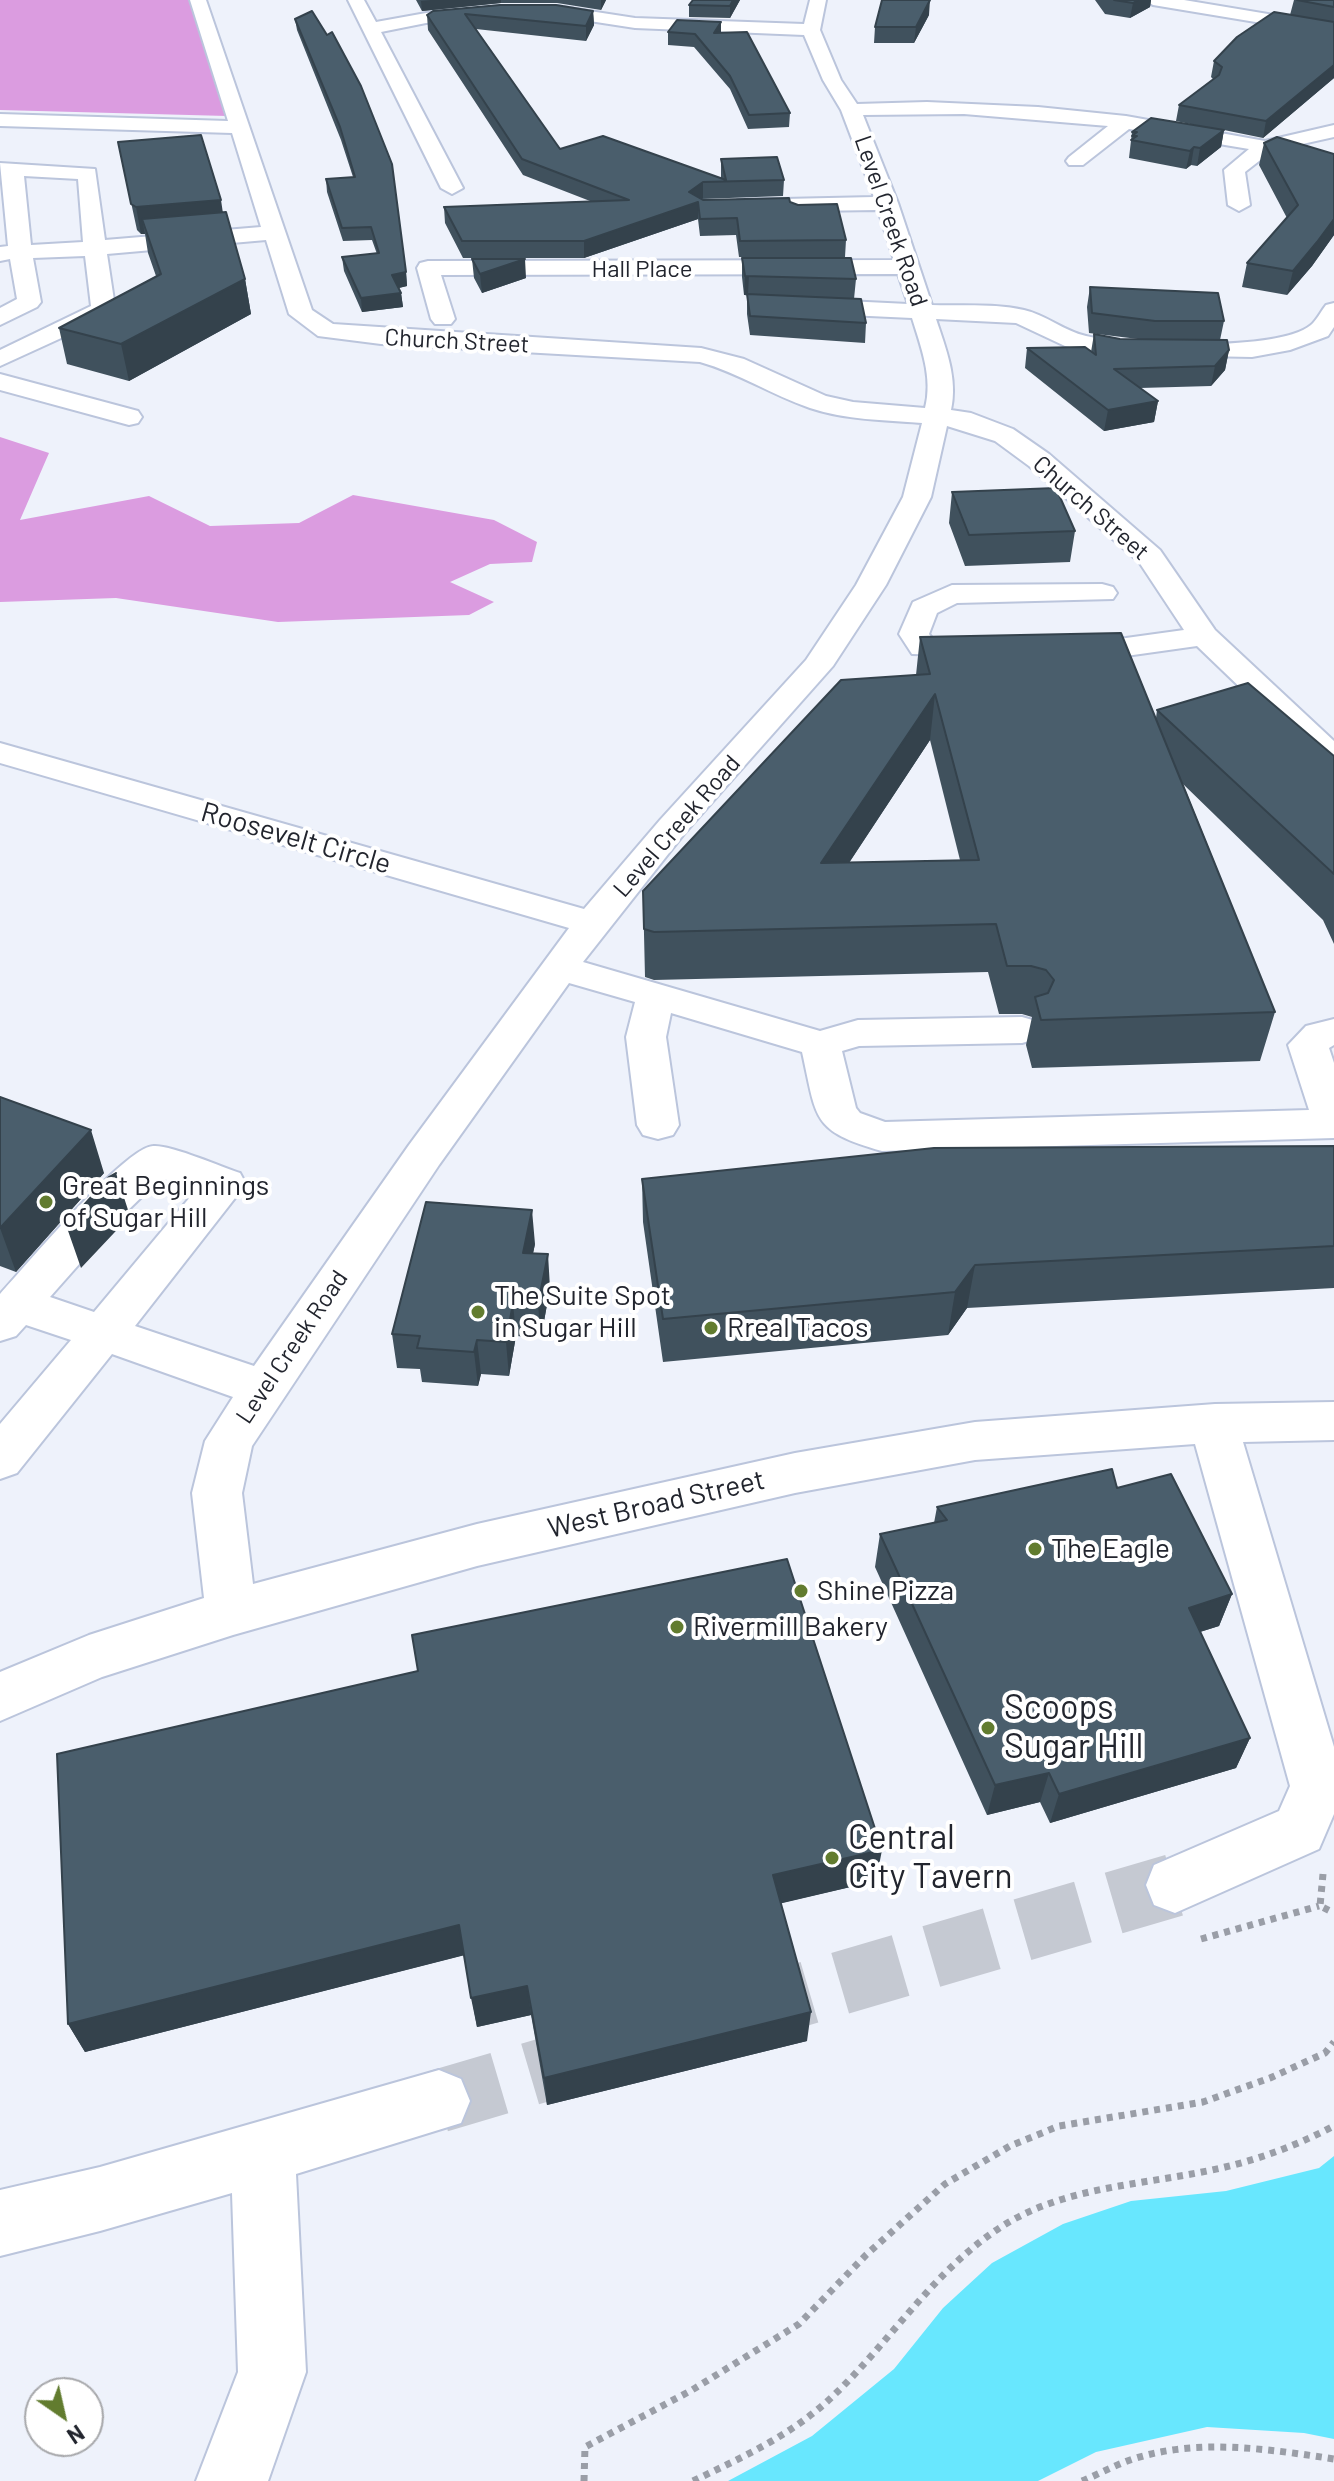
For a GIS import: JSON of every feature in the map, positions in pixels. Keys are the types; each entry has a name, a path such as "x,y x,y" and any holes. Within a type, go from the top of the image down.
{"street":[{"name":"Church Street","path":"198,0 301,314 327,331 381,337 701,355 735,364 829,405 853,410 950,417 1004,435 1039,460 1150,556 1204,636 1334,759"},
{"path":"356,0 373,28 452,188"},
{"path":"373,28 426,18 501,11 557,11 635,23 811,30 818,0"},
{"path":"1153,0 1334,30"},
{"name":"Level Creek Road","path":"233,1612 224,1565 217,1493 229,1441 558,967 672,827 817,666 871,585 917,497 950,417 923,312 887,203 851,110 832,80 811,30"},
{"path":"851,110 986,90"},
{"path":"918,99 1031,101 1290,152 1334,168"},
{"path":"918,99 934,128"},
{"path":"1152,126 1174,110"},
{"path":"0,120 239,127"},
{"path":"1076,161 1126,122"},
{"path":"1239,205 1234,170 1265,147 1334,131"},
{"path":"0,318 29,302 10,252 7,169 88,173 103,307 97,313 0,359"},
{"path":"718,207 887,203"},
{"path":"10,252 46,253 276,232"},
{"name":"Hall Place","path":"443,319 428,268 909,267"},
{"path":"778,305 1020,316 1074,341 1117,349 1217,351 1281,345 1319,331 1334,310"},
{"path":"0,382 129,417"},
{"path":"1102,593 952,594 924,608 914,634 923,647 1126,647 1204,636"},
{"path":"960,647 968,681"},
{"name":"Roosevelt Circle","path":"0,753 592,923"},
{"path":"558,967 820,1044 858,1033 1022,1030"},
{"path":"656,996 646,1037 658,1125"},
{"path":"820,1044 836,1111 845,1123 882,1137 1334,1124 1308,1045 1320,1035 1334,1032"},
{"path":"0,1459 103,1335 225,1184 154,1160 105,1207 9,1314 103,1335 263,1388"},
{"name":"West Broad Street","path":"0,1697 89,1658 233,1612 477,1545 795,1473 975,1441 1215,1423 1334,1421"},
{"path":"1175,1885 1299,1830 1326,1785 1224,1466 1215,1423"},
{"path":"0,2223 100,2199 439,2101"},
{"path":"232,2481 272,2372 263,2151"}],"path":[{"path":"1201,1939 1320,1906"},
{"path":"584,2481 585,2447 692,2390 799,2324 866,2255 945,2184 997,2153 1059,2126 1203,2102 1325,2053 1334,2042"},
{"path":"693,2481 750,2454 815,2412 893,2332 936,2278 983,2238 1051,2202 1111,2188 1189,2177 1255,2160 1316,2137 1334,2126"},
{"path":"1082,2481 1134,2459 1195,2448 1248,2446 1334,2459"}],"shaded area":[{"path":"0,0 197,0 227,116 0,110"},
{"path":"0,437 49,453 20,520 149,496 210,526 299,523 353,495 494,520 537,542 532,562 490,564 450,582 494,602 469,615 278,622 116,598 0,602"}],"water":[{"path":"1334,2156 1334,2439 1304,2433 1207,2427 1096,2452 1038,2481 728,2481 812,2436 894,2369 943,2308 992,2263 1063,2224 1131,2201 1226,2191 1319,2168"}],"building":[{"path":"693,0 733,0 730,6 689,5"},
{"path":"882,0 930,0 916,27 875,27"},
{"path":"1297,0 1334,0 1334,7"},
{"path":"500,5 556,5 593,11 586,26 465,14 560,149 603,136 726,180 721,159 777,157 784,180 703,182 689,192 703,200 789,198 790,202 798,205 837,204 846,240 740,241 737,218 700,219 698,202 584,241 462,241 444,207 629,200 522,159 427,15 433,11"},
{"path":"312,11 327,35 332,32 361,86 392,164 406,272 392,275 401,293 361,298 342,257 379,253 371,227 342,228 326,179 355,177 340,127 295,19"},
{"path":"1274,12 1334,22 1334,65 1266,121 1179,105 1219,75 1222,67 1214,61 1237,37"},
{"path":"677,20 721,22 714,33 747,32 790,113 749,115 730,76 695,34 668,32"},
{"path":"1151,118 1224,130 1200,148 1194,147 1190,151 1131,140 1137,136 1132,136 1137,132 1132,132"},
{"path":"201,135 221,200 136,207 131,204 118,142"},
{"path":"1277,137 1334,154 1334,219 1293,271 1247,263 1298,205 1264,143"},
{"path":"226,212 245,279 121,344 59,328 161,274 142,219"},
{"path":"742,258 851,258 856,279 745,276"},
{"path":"472,259 525,259 480,274"},
{"path":"1090,287 1218,293 1224,321 1155,321 1092,313"},
{"path":"747,294 861,299 866,323 750,316"},
{"path":"1094,334 1120,339 1227,340 1229,350 1215,366 1114,369 1158,401 1108,410 1027,348 1085,347 1096,355"},
{"path":"1056,488 1075,531 969,535 952,492"},
{"path":"1121,633 1275,1012 1041,1020 1035,997 1048,993 1054,980 1046,970 1031,966 1007,966 996,924 654,932 644,929 643,891 841,680 930,674 920,637","holes":["935,694 979,860 821,863"]},
{"path":"1248,683 1334,756 1334,874 1157,710"},
{"path":"0,1097 91,1130 0,1228"},
{"path":"1334,1146 1334,1246 975,1265 955,1292 663,1319 642,1179 934,1148"},
{"path":"116,1173 66,1225 109,1177"},
{"name":"The Suite Spot in Sugar Hill","path":"426,1202 532,1210 523,1253 548,1254 538,1304 513,1303 506,1342 477,1340 474,1352 417,1348 420,1336 392,1334"},
{"path":"1112,1469 1117,1488 1171,1474 1232,1594 1189,1608 1250,1738 1059,1794 1049,1773 995,1785 880,1534 947,1520 937,1507"},
{"path":"787,1559 882,1850 773,1875 811,2012 544,2078 527,1986 471,1998 459,1925 68,2024 57,1754 418,1671 412,1635"}],"tunnel":[{"path":"749,2010 1175,1885"},
{"path":"439,2101 598,2054"}],"place":[{"name":"Great Beginnings of Sugar Hill","path":"46,1202"},
{"name":"The Suite Spot in Sugar Hill","path":"478,1312"},
{"name":"Rreal Tacos","path":"711,1328"},
{"name":"The Eagle","path":"1035,1549"},
{"name":"Shine Pizza","path":"801,1591"},
{"name":"Rivermill Bakery","path":"677,1627"},
{"name":"Scoops Sugar Hill","path":"988,1728"},
{"name":"Central City Tavern","path":"832,1858"}]}
